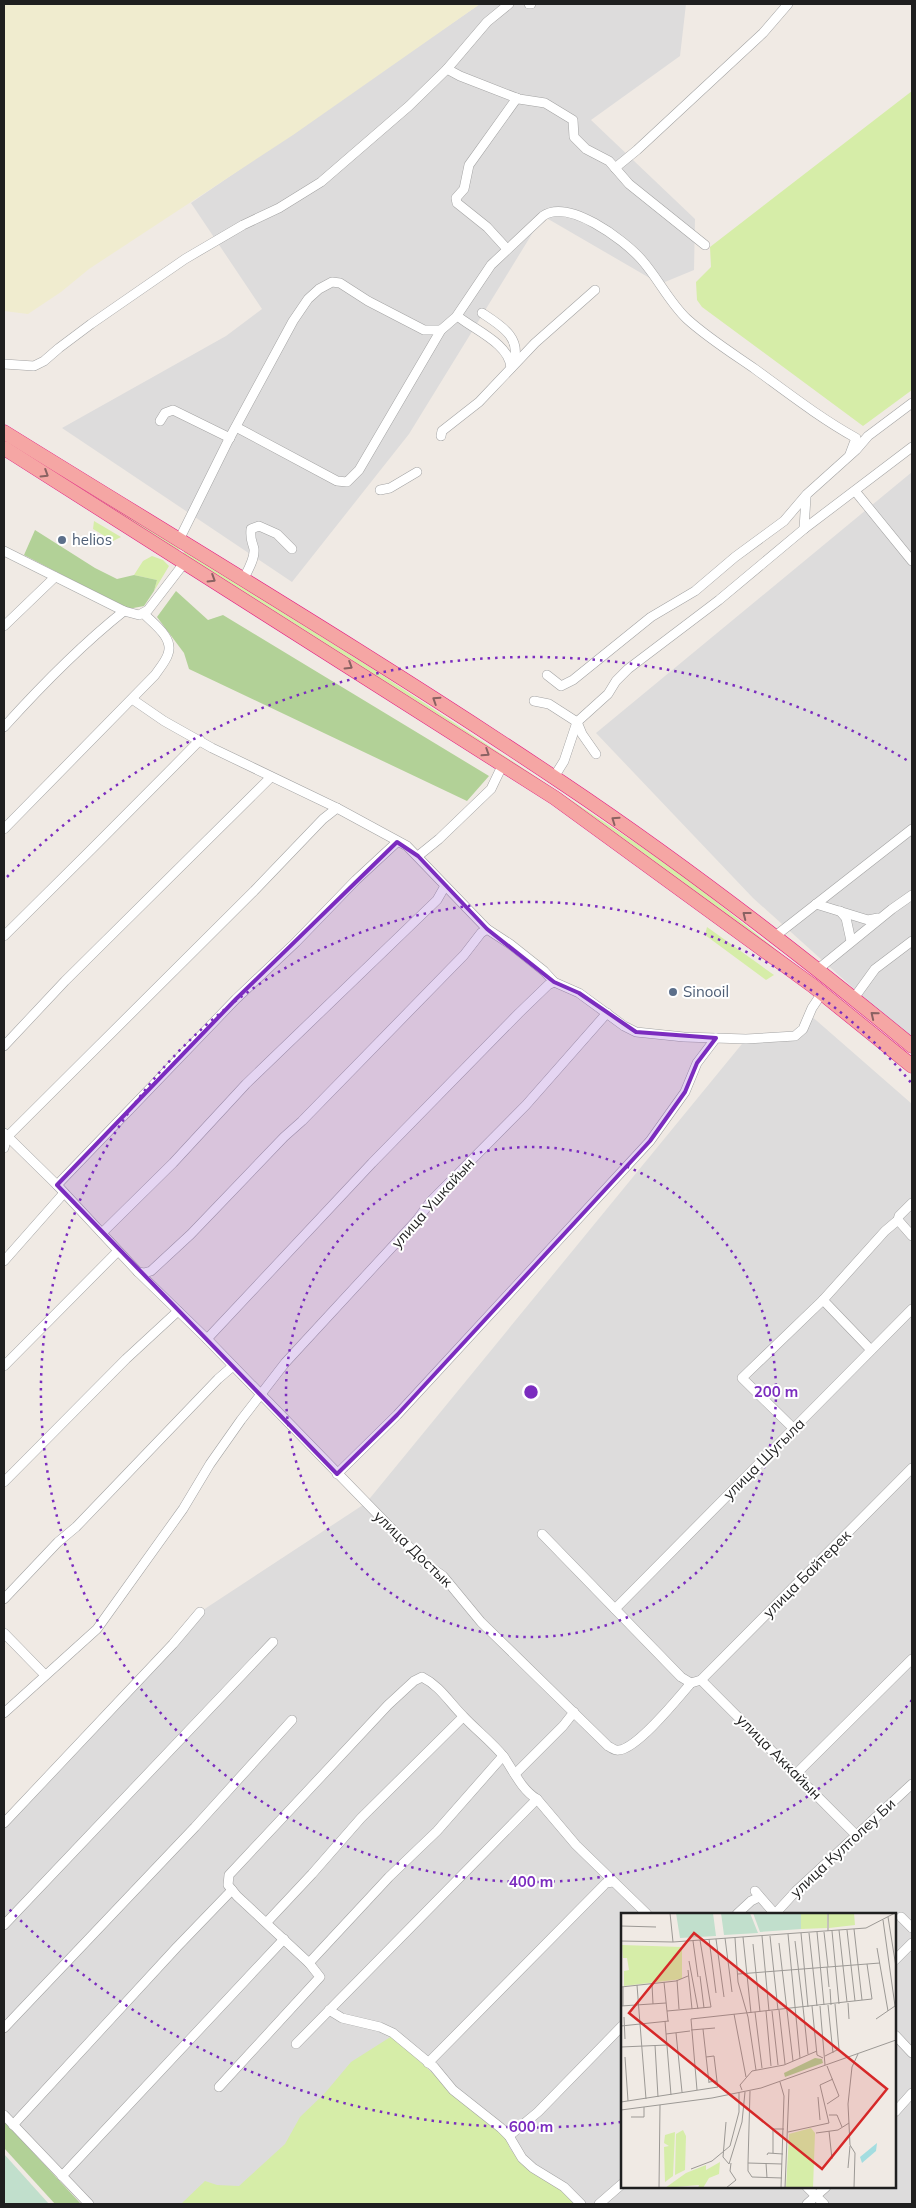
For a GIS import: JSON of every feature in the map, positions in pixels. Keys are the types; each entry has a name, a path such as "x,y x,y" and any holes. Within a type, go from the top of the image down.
{"highway":[{"path":"4,432 417,688 554,777 698,878 854,998 912,1046"},
{"path":"4,448 555,798 817,990 912,1066"},
{"path":"817,990 815,978 819,972"}],"street":[{"path":"4,364 34,366 44,362 58,348 185,259 243,225 302,195 321,182 409,106 447,69 487,22 509,4"},
{"path":"615,168 763,33 788,4"},
{"path":"447,69 460,76 518,98 545,103 573,120 574,137 586,149 609,161 628,184 705,245"},
{"path":"506,249 487,227 457,203 456,198 464,189 469,166 518,98"},
{"path":"236,427 337,481 347,482 359,470 441,330 456,317 491,265 506,249 550,211 572,213 608,231 640,258 671,301 688,319 810,409 856,438 850,454"},
{"path":"179,540 230,438 293,321 313,294 332,282 340,283 368,301 424,330 441,330"},
{"path":"441,436 442,431 479,402 535,343 594,290"},
{"path":"482,313 504,328 512,337 516,347 511,368"},
{"path":"460,318 501,347 508,355 511,368"},
{"path":"547,675 562,686 573,680 651,617 695,592 736,557 784,521 807,494 868,436 912,403"},
{"path":"160,421 165,413 173,410 230,438"},
{"path":"554,777 564,761 577,722 608,694 616,680 719,600 804,529 912,447"},
{"path":"380,490 390,488 417,472"},
{"path":"855,491 912,561"},
{"path":"804,529 807,494"},
{"path":"243,580 252,560 254,550 250,541 251,529 259,526 277,534 292,549"},
{"path":"4,551 124,611 139,615 144,614 185,562"},
{"path":"4,626 55,577"},
{"path":"4,727 49,679 124,611"},
{"path":"4,829 155,675 169,654 165,635 144,614"},
{"path":"132,699 164,721 271,777 337,808 407,846 418,856 424,866 487,929 510,944 544,971 554,982 579,993 636,1032 684,1037 746,1039 795,1036 803,1029 817,990"},
{"path":"534,701 549,704 577,722 582,734 596,754"},
{"path":"4,936 200,740"},
{"path":"418,856 439,839 491,789 504,764"},
{"path":"4,1046 65,982 271,777"},
{"path":"4,1148 6,1135 254,891 323,819 337,808"},
{"path":"774,937 912,830"},
{"path":"57,1185 236,999 296,942 356,880 398,842"},
{"path":"102,1233 173,1163 246,1084 437,900 445,886"},
{"path":"819,972 851,941 912,895"},
{"path":"816,904 868,920 880,918"},
{"path":"840,910 846,918 851,941"},
{"path":"138,1272 151,1271 191,1234 464,955 481,933 487,929"},
{"path":"854,998 875,969 912,940"},
{"path":"207,1339 372,1163 519,1013 548,985 554,982"},
{"name":"улица Ушкайын","path":"4,1714 97,1629 183,1509 225,1442 260,1394 304,1342 417,1220 430,1201 526,1105 607,1013"},
{"path":"337,1474 397,1415 650,1141 686,1092 697,1064 716,1038"},
{"name":"улица Достык","path":"6,1135 57,1185 138,1272 207,1339 426,1564 447,1580 481,1622 608,1746 620,1750 636,1741 691,1683"},
{"path":"4,1261 64,1193"},
{"path":"794,1428 742,1378 823,1300 885,1230 898,1220 899,1216 912,1203"},
{"path":"898,1220 912,1236"},
{"path":"4,1366 118,1251"},
{"path":"823,1300 871,1350"},
{"name":"улица Шугыла","path":"616,1609 912,1309"},
{"path":"4,1482 126,1359 178,1311"},
{"path":"4,1599 211,1386 233,1366"},
{"name":"улица Байтерек","path":"701,1680 912,1468"},
{"path":"542,1534 681,1677 691,1683 701,1680"},
{"path":"4,1823 200,1612"},
{"path":"4,1633 45,1675"},
{"path":"4,1925 273,1642"},
{"path":"796,1774 912,1659"},
{"path":"219,2087 320,1977 309,1963 232,1890 228,1885 229,1874 388,1705 414,1681 422,1677 433,1682 463,1717 503,1756 528,1794 537,1799 576,1845 646,1913"},
{"name":"улица Аккайын","path":"701,1680 856,1835"},
{"path":"515,1774 563,1726 574,1712"},
{"path":"266,1922 312,1874 361,1818 463,1717"},
{"path":"4,2028 170,1854 292,1720"},
{"path":"309,1963 388,1877 437,1831 503,1756"},
{"name":"улица Култолеу Би","path":"776,1913 856,1835 912,1784"},
{"path":"296,2044 537,1799"},
{"path":"428,2063 606,1883 613,1882"},
{"path":"13,2125 176,1946 232,1890"},
{"path":"739,1913 757,1894 774,1913"},
{"path":"901,1917 912,1928"},
{"path":"62,2176 284,1939"},
{"path":"896,1959 912,1943"},
{"path":"329,2010 342,2018 380,2027 393,2033 428,2063 453,2090 509,2136 522,2158 547,2178 564,2187 581,2204"},
{"path":"509,2136 538,2112 621,2027"},
{"path":"896,2036 912,2053"},
{"path":"896,2111 912,2093"},
{"path":"4,2115 89,2204"},
{"path":"599,2204 621,2185"},
{"path":"809,2188 824,2204"},
{"path":"807,2204 825,2188"}],"highlighted area":[{"path":"397,842 418,856 487,929 554,982 579,993 636,1032 716,1038 697,1063 685,1092 650,1141 397,1415 337,1474 57,1185 236,999"}],"shaded area":[{"path":"4,4 480,4 293,135 89,269 61,292 28,314 4,311"},
{"path":"480,4 686,4 680,56 591,120 695,219 694,270 660,284 543,216 409,434 292,582 62,428 226,336 262,309 191,203"},
{"path":"912,472 912,1041 753,898 596,733"},
{"path":"809,1014 912,1104 912,2204 89,2204 4,2115 4,1823 200,1612 366,1503 746,1039 795,1036"}],"green space":[{"path":"912,91 912,390 863,426 702,307 697,300 696,282 711,267 710,247"},
{"path":"4,436 181,547 178,552 4,443"},
{"path":"94,521 121,537 113,541 93,529"},
{"path":"35,530 95,568 117,579 134,575 157,580 154,591 144,606 128,609 24,555"},
{"path":"185,550 373,669 639,845 698,887 784,956 547,789 182,555"},
{"path":"152,556 163,560 169,566 154,591 157,580 134,575 143,561"},
{"path":"176,591 208,620 223,615 489,776 467,801 189,669 184,653 157,617"},
{"path":"707,927 774,975 766,980 705,935"},
{"path":"392,2036 464,2102 505,2134 510,2149 525,2165 558,2187 574,2204 181,2204 205,2181 217,2185 239,2186 285,2144 300,2117 325,2093 351,2062"},
{"path":"4,2121 81,2204 55,2204 4,2148"},
{"path":"4,2154 49,2204 4,2204"}],"place":[{"name":"helios","path":"62,540"},
{"name":"Sinooil","path":"673,992"}]}
